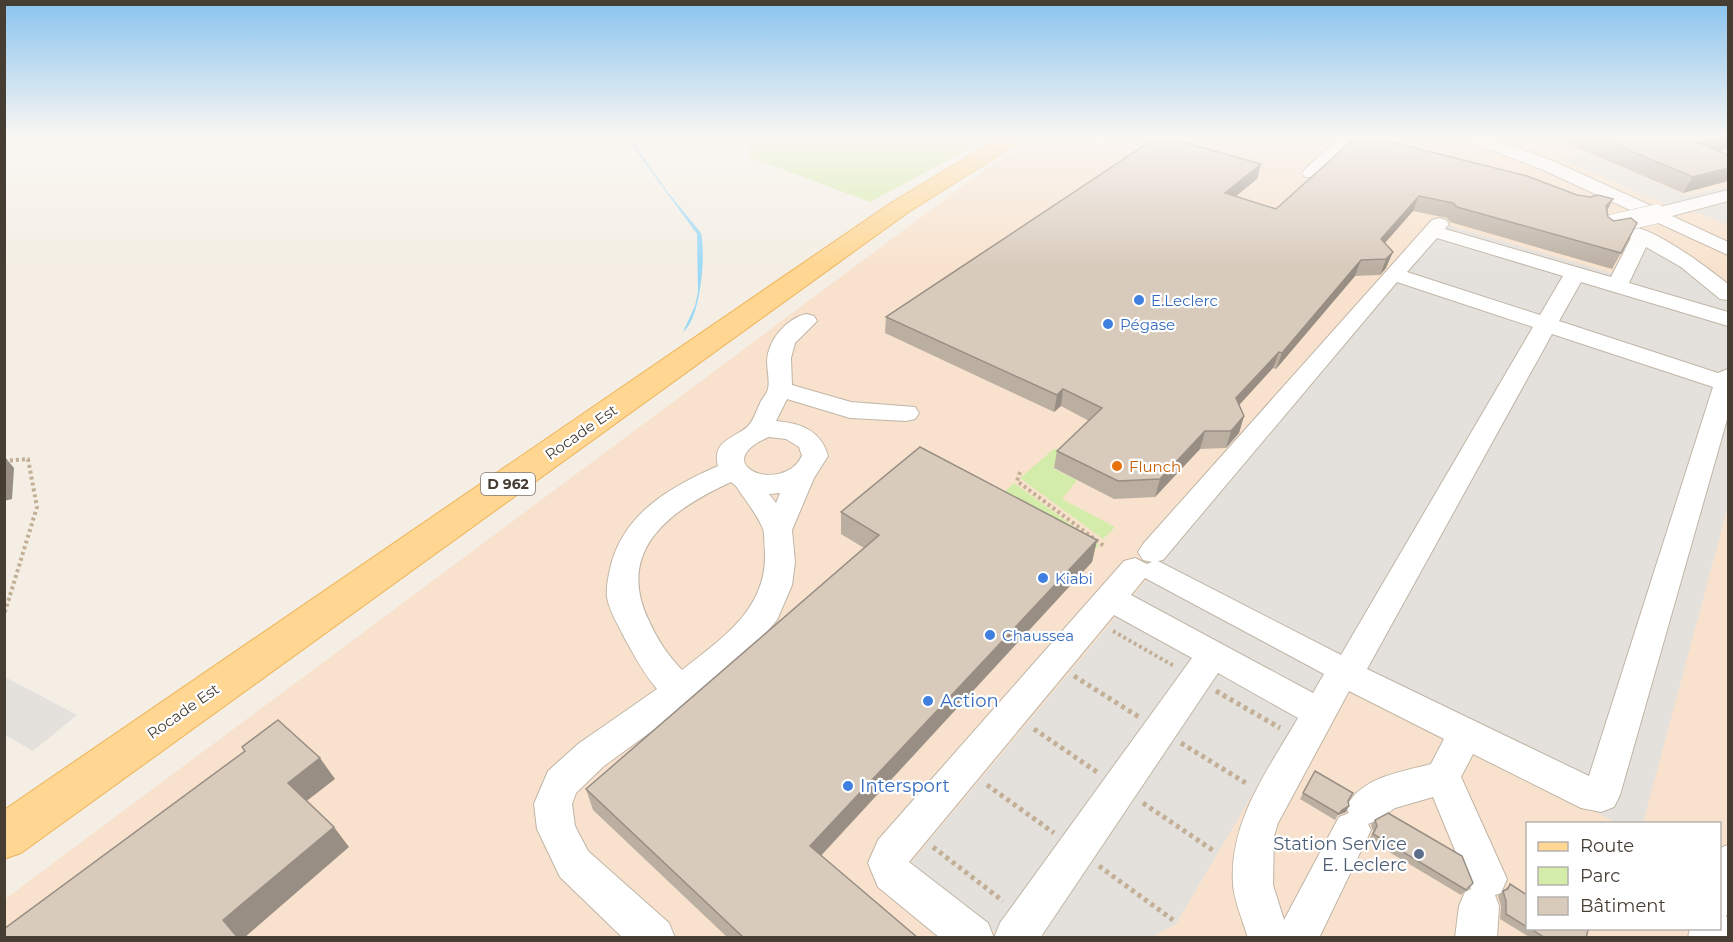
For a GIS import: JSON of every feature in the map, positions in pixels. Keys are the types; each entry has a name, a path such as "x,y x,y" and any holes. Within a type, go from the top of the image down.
{"main road":[{"name":"Rocade Est","path":"4,837 899,208 943,181"}],"street":[{"path":"1583,181 1728,249"},
{"path":"1608,225 1728,195"},
{"path":"973,938 892,873 888,863 892,854 1111,598 1149,564 1393,274 1436,227 1575,273 1728,319"},
{"path":"1617,286 1638,233 1688,263 1728,294"},
{"path":"1269,938 1253,885 1255,836 1261,818 1319,713 1575,273"},
{"path":"1149,564 1344,672 1465,734 1581,791 1601,795 1728,381 1541,333 1393,274"},
{"path":"654,938 574,864 556,829 553,804 561,783 591,755 681,691 740,641 766,611 777,585 780,562 778,530 802,475 815,456 814,450 780,389 779,358 783,343 790,333 806,321"},
{"path":"780,389 850,410 906,413"},
{"path":"758,431 780,389"},
{"path":"778,530 740,475 730,455 739,441 758,431 789,430 806,438"},
{"path":"681,691 667,679 645,647 623,596 627,552 642,530 667,504 691,489 740,475 769,484 781,483 802,475"},
{"path":"1111,598 1319,713"},
{"path":"1021,928 1213,654"},
{"path":"1465,734 1443,777 1481,908"},
{"path":"1297,938 1359,819 1384,794 1443,777"},
{"path":"1721,890 1728,864"}],"path":[{"path":"4,461 28,459 37,507 4,615"},
{"path":"1020,472 1017,481 1104,546"},
{"path":"912,830 1021,928"}],"shaded area":[{"path":"970,181 1728,181 1728,937 5,938 5,899"},
{"path":"1612,181 1651,181 1687,196 1728,186 1728,225 1675,203 1668,205"},
{"path":"1444,224 1632,279 1651,239 1679,255 1728,291 1728,506 1643,822 1615,822 1583,805 1336,653 1176,924 1152,937 1048,938 1038,930 985,931 908,866"},
{"path":"5,677 77,715 33,751 5,735"}],"green space":[{"path":"814,181 909,181 870,202"},
{"path":"1054,449 1065,449 1054,469 1077,480 1062,499 1115,527 1103,539 1020,478"},
{"path":"1014,483 1099,545 1090,554 994,502"}],"water":[{"path":"658,181 701,233 703,255 701,285 694,314 683,332 695,306 698,292 697,234"}],"building":[{"name":"Pégase","path":"1091,181 1240,181 1225,193 1276,209 1307,181 1540,181 1577,195 1590,197 1598,195 1613,199 1606,206 1608,217 1614,221 1631,218 1637,223 1621,253 1457,207 1453,203 1419,196 1381,239 1393,252 1386,259 1361,260 1282,353 1279,352 1236,398 1244,416 1231,431 1205,431 1160,479 1118,481 1057,451 1102,408 1063,389 1057,395 886,317"},
{"path":"920,447 1097,540 810,846 918,938 744,938 586,789 879,535 841,512"},
{"path":"278,720 320,758 288,783 334,827 223,920 238,938 4,938 4,929 245,751 242,747"},
{"path":"1315,771 1353,793 1348,801 1349,806 1339,814 1303,793"},
{"path":"1388,813 1462,856 1473,883 1466,890 1373,834 1377,826 1375,820"},
{"path":"1510,884 1526,894 1526,926 1506,914 1503,891 1508,889"},
{"path":"1533,930 1588,930 1586,938 1545,938"}],"place":[{"name":"E.Leclerc","path":"1139,300"},
{"name":"Pégase","path":"1108,324"},
{"name":"Flunch","path":"1117,466"},
{"name":"Kiabi","path":"1043,578"},
{"name":"Chaussea","path":"990,635"},
{"name":"Action","path":"928,701"},
{"name":"Intersport","path":"848,786"},
{"name":"Station Service E. Leclerc","path":"1419,854"}]}
